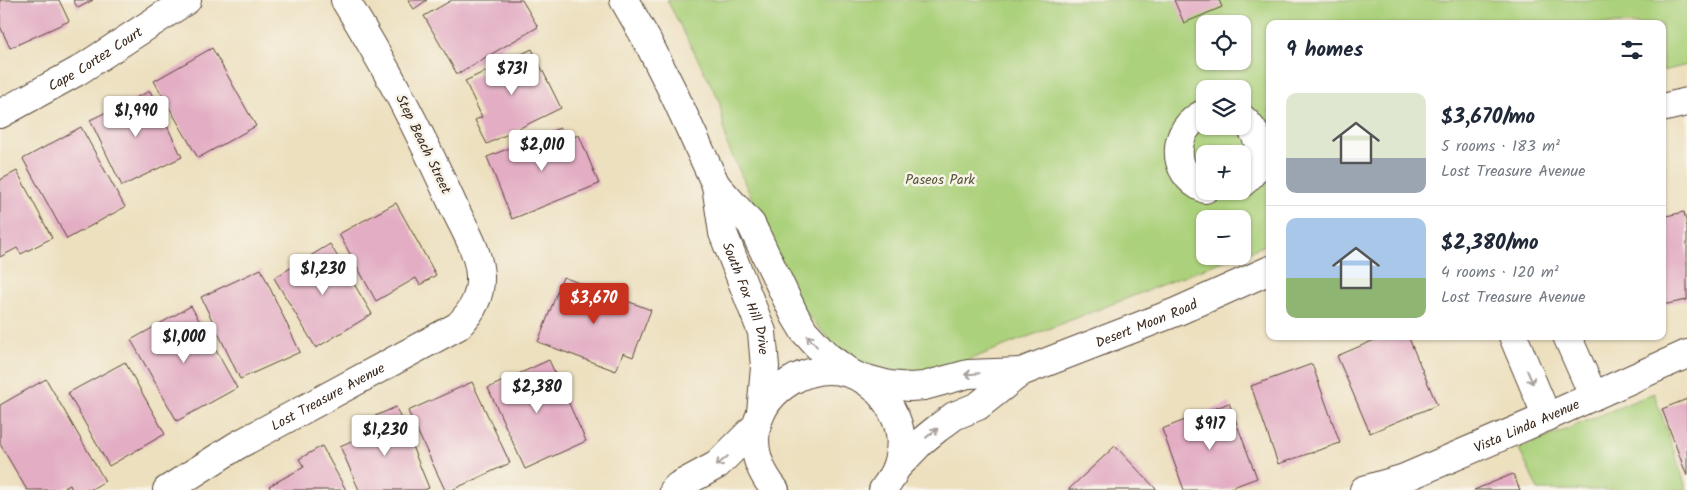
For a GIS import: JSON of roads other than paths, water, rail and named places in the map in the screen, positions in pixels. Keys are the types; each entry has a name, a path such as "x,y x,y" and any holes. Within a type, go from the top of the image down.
{"street":[{"name":"Cape Cortez Court","path":"0,114 78,71 187,0"},
{"name":"Step Beach Street","path":"344,0 400,95 430,153 476,256 480,276 479,295"},
{"name":"South Fox Hill Drive","path":"624,0 674,94 716,185 723,232 762,332 765,367 757,456 762,470 775,490"},
{"path":"1666,107 1687,102"},
{"path":"1196,117 1181,135 1178,151 1185,173 1196,184"},
{"path":"1251,126 1259,143 1259,151 1256,167 1251,176"},
{"name":"South Fox Hill Drive","path":"716,185 751,224 804,331 827,356 875,387 890,404 899,425 900,448 890,482"},
{"name":"Desert Moon Road","path":"890,482 917,445 932,432 954,416 978,406 1021,372 1176,312 1266,272"},
{"name":"Lost Treasure Avenue","path":"167,490 244,442 458,326 471,314 479,295"},
{"path":"1514,340 1547,417"},
{"path":"1569,340 1593,395"},
{"name":"Vista Linda Avenue","path":"1364,490 1402,479 1687,354"},
{"path":"674,490 717,465 759,420 772,394 789,381 809,372 831,370 854,374"},
{"name":"Desert Moon Road","path":"854,374 889,385 910,387 924,386 968,374 1021,372"}],"park label":[{"name":"Paseos Park","path":"940,179"}]}
